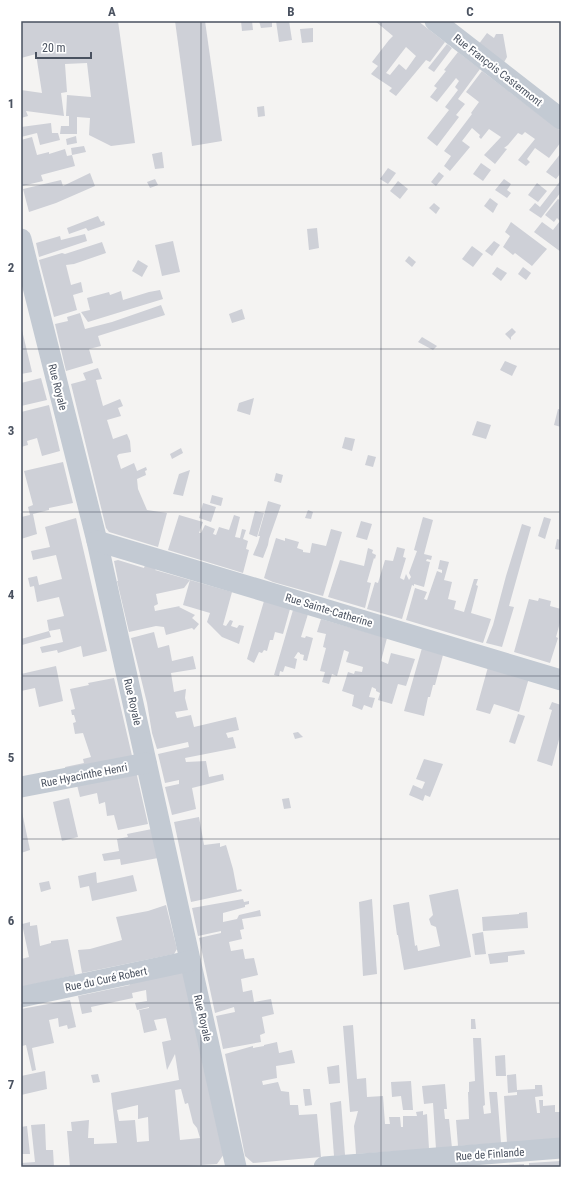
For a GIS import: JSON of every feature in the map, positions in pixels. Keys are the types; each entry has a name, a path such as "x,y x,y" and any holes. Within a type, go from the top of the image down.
{"street":[{"name":"Rue François Castermont","path":"435,21 561,119"},
{"name":"Rue Royale","path":"21,239 97,540 236,1167"},
{"name":"Rue Sainte-Catherine","path":"97,540 561,680"},
{"name":"Rue Hyacinthe Henri","path":"21,787 146,763"},
{"name":"Rue du Curé Robert","path":"21,998 190,961"},
{"name":"Rue de Finlande","path":"324,1167 561,1148"}],"building":[{"path":"21,21 118,21 135,143 111,146 89,135 90,118 77,117 77,134 60,134 61,126 69,126 69,116 66,116 67,95 91,97 87,63 65,64 67,92 61,93 64,116 26,111 28,116 21,118 21,90 42,93 36,54 21,58"},
{"path":"175,21 205,21 222,141 192,146"},
{"path":"241,21 252,21 253,30 242,31"},
{"path":"259,21 272,21 272,27 261,28"},
{"path":"276,21 289,21 292,40 279,42"},
{"path":"375,21 418,21 445,42 430,62 426,60 396,96 389,91 392,88 371,74 378,66 372,62 393,36","holes":["406,47 416,56 406,70 399,64 390,75 386,73"]},
{"path":"313,28 313,42 302,43 300,29"},
{"path":"487,33 494,38 496,34 503,34 507,57 503,64 478,45"},
{"path":"447,44 452,48 434,72 428,68"},
{"path":"458,52 480,69 458,99 465,104 456,115 459,117 437,146 427,138 449,110 445,107 458,90 455,87 459,81 456,78 437,102 430,97 437,88 434,86"},
{"path":"482,71 561,131 561,142 549,158 535,148 527,159 530,162 526,166 518,160 535,139 525,132 522,135 518,133 504,148 507,149 495,164 484,155 501,137 489,129 481,139 479,137 480,135 472,128 462,141 470,147 450,171 444,166 451,156 444,151 472,114 471,113 479,102 466,92"},
{"path":"264,106 265,116 258,117 257,107"},
{"path":"51,123 52,133 58,133 60,140 40,145 37,133 21,137 21,127"},
{"path":"76,136 77,143 67,145 66,139"},
{"path":"32,137 37,155 49,152 49,154 65,149 67,156 72,155 75,166 41,175 43,181 22,186 21,140"},
{"path":"84,146 86,152 72,155 71,148"},
{"path":"162,152 164,168 155,169 152,154"},
{"path":"561,153 561,175 560,174 556,179 546,172"},
{"path":"481,163 491,170 483,181 473,174"},
{"path":"388,168 396,173 388,184 380,179"},
{"path":"439,172 444,176 436,186 431,182"},
{"path":"90,173 95,186 56,203 29,212 23,189 61,180 63,186"},
{"path":"155,179 158,185 150,188 147,182"},
{"path":"504,179 511,184 507,190 511,193 507,198 495,190"},
{"path":"561,180 561,192 541,218 529,210 535,203 540,207"},
{"path":"398,181 408,189 400,199 390,191"},
{"path":"537,183 547,191 538,202 528,195"},
{"path":"490,198 498,204 493,213 484,206"},
{"path":"558,199 561,201 561,252 534,232 542,222 553,230 560,221 557,218 554,222 545,215"},
{"path":"434,203 440,208 436,214 429,208"},
{"path":"98,216 101,222 104,221 105,225 88,231 86,228 69,234 67,228"},
{"path":"511,222 547,249 532,266 515,253 513,255 503,247 510,236 505,232"},
{"path":"317,228 319,248 309,250 307,229"},
{"path":"85,234 87,241 39,257 36,243 60,236 61,240"},
{"path":"173,241 180,272 162,276 155,245"},
{"path":"494,241 500,245 492,256 485,251"},
{"path":"102,242 106,253 74,264 66,265 71,285 81,282 83,292 73,295 77,310 54,317 39,260 62,253 65,254"},
{"path":"472,246 483,254 473,267 462,259"},
{"path":"409,256 416,262 412,267 405,261"},
{"path":"138,260 148,266 142,277 132,271"},
{"path":"497,267 507,273 501,281 492,274"},
{"path":"523,267 531,273 526,280 518,274"},
{"path":"160,290 163,299 88,322 81,312 90,310 87,298 109,292 110,295 121,291 123,300"},
{"path":"161,305 165,315 98,336 101,346 89,349 93,363 66,371 55,324 68,321 67,317 80,313 85,329 112,322"},
{"path":"242,309 245,319 232,323 229,314"},
{"path":"21,326 32,372 21,374"},
{"path":"512,328 516,332 511,337 511,340 505,334"},
{"path":"422,337 437,346 433,350 418,342"},
{"path":"505,361 517,366 512,376 500,370"},
{"path":"98,368 102,379 96,380 103,406 120,399 123,406 118,408 121,416 107,420 113,439 127,434 130,441 131,452 119,454 117,456 121,469 134,463 137,471 146,467 146,475 137,479 138,489 147,510 167,513 158,547 109,532 106,528 71,384 86,380 83,373"},
{"path":"41,378 47,400 21,406 21,383"},
{"path":"254,398 250,415 237,411 239,403"},
{"path":"49,405 60,451 42,456 37,438 27,441 28,445 21,447 21,412"},
{"path":"558,409 561,410 561,427 554,425"},
{"path":"477,421 491,425 486,439 472,435"},
{"path":"345,437 355,439 352,451 342,448"},
{"path":"181,448 183,453 172,459 170,454"},
{"path":"368,455 376,457 373,467 365,465"},
{"path":"63,462 73,503 49,508 49,510 33,514 37,534 21,539 21,517 30,515 28,507 33,505 24,471"},
{"path":"190,470 183,496 173,494 179,474"},
{"path":"276,473 283,475 281,483 274,481"},
{"path":"212,495 223,498 221,506 210,503"},
{"path":"268,501 281,505 263,558 253,555 260,536 258,536"},
{"path":"203,503 216,507 211,522 199,518"},
{"path":"308,510 313,512 311,519 305,518"},
{"path":"255,511 264,513 257,537 249,534"},
{"path":"179,515 203,522 199,533 201,533 205,525 215,529 213,534 216,535 219,527 229,530 234,515 240,517 235,537 240,538 242,529 246,530 243,539 248,541 246,549 249,550 243,573 168,550"},
{"path":"423,517 433,520 424,554 432,556 431,560 427,559 426,561 430,562 424,587 414,584 414,586 412,585 402,619 367,609 375,582 378,583 385,560 393,561 397,547 405,549 403,557 406,558 400,578 404,580 406,574 409,580 411,577 409,573 417,551 414,550"},
{"path":"544,517 551,519 545,539 538,536"},
{"path":"76,518 107,651 83,657 81,646 58,653 57,650 42,653 40,647 63,642 60,629 49,631 47,620 64,616 59,597 37,602 34,586 30,587 28,578 37,576 39,585 62,579 56,555 33,560 31,551 50,547 45,527"},
{"path":"361,521 372,524 367,540 356,537"},
{"path":"522,524 531,527 509,606 514,607 502,647 486,643 493,625"},
{"path":"331,529 342,532 323,596 264,578 276,538 285,541 285,538 299,542 297,548 303,550 303,552 310,553 312,543 326,546"},
{"path":"557,539 561,540 561,550 555,549"},
{"path":"368,548 373,550 372,553 376,555 367,582 371,583 365,608 328,597 340,560 364,566"},
{"path":"118,560 144,568 145,565 157,568 155,570 190,580 184,588 156,594 158,604 154,606 155,611 180,606 179,607 195,615 192,618 199,624 194,630 192,628 166,635 164,627 156,626 129,632 117,581 114,561"},
{"path":"440,560 449,562 444,580 452,582 448,599 456,601 454,609 464,612 474,579 478,579 476,585 478,586 471,613 491,619 483,643 406,620 415,588 427,592 424,599 427,600 437,571 442,573 442,570 438,569"},
{"path":"190,580 232,592 223,625 226,626 230,620 233,621 231,626 237,628 239,625 244,626 239,644 222,637 207,622 210,613 183,605"},
{"path":"539,598 551,601 550,606 561,609 561,619 556,637 558,638 550,663 514,652 529,599 538,601"},
{"path":"264,601 290,609 283,634 275,632 273,640 270,640 267,651 264,650 262,653 259,652 254,663 247,659"},
{"path":"293,610 308,614 301,637 305,638 306,636 313,638 307,661 303,660 304,655 298,652 294,658 297,659 295,669 285,666 283,672 280,671 279,676 274,675"},
{"path":"321,619 387,638 381,661 388,664 391,653 415,659 406,686 398,684 392,704 378,700 380,693 372,687 369,697 375,698 372,708 364,705 362,710 352,706 354,695 342,691 348,672 354,674 355,671 362,672 363,667 346,662 349,652 344,650 337,676 332,674 329,684 322,682 325,672 320,671 326,648 323,647 326,634 317,632"},
{"path":"49,631 51,637 22,645 21,639"},
{"path":"154,632 158,648 169,645 172,661 193,656 196,669 171,673 174,692 186,689 185,698 188,710 175,712 177,718 191,715 194,727 236,717 239,730 226,733 228,738 233,737 236,748 185,758 186,762 206,761 209,777 223,774 224,780 192,788 196,809 172,815 165,787 179,784 179,780 165,783 158,754 189,747 188,742 157,749 152,733 147,703 131,638"},
{"path":"422,648 443,655 435,685 433,685 430,697 428,697 424,716 404,711"},
{"path":"56,666 63,701 39,707 35,688 21,691 21,674"},
{"path":"488,667 529,678 519,712 494,704 490,714 476,710"},
{"path":"114,678 133,760 66,774 65,767 84,763 83,759 91,757 83,733 75,734 73,723 76,722 71,710 75,709 70,689 89,685 88,683"},
{"path":"552,702 561,705 561,732 552,766 537,761 552,710 549,709"},
{"path":"518,714 525,716 515,744 509,742"},
{"path":"298,732 303,737 295,739 293,733"},
{"path":"424,759 443,764 430,797 425,795 423,801 409,795 413,785 422,789 425,782 416,779"},
{"path":"135,767 148,824 118,830 114,815 107,816 105,802 99,804 97,793 80,797 76,781"},
{"path":"69,798 78,837 62,841 53,802"},
{"path":"289,798 291,808 284,809 282,799"},
{"path":"22,812 30,850 21,853 21,813"},
{"path":"199,817 204,845 220,843 220,847 226,845 237,890 241,889 242,891 191,902 174,822"},
{"path":"152,829 158,858 121,865 120,859 104,861 102,854 119,851 117,839 128,837 127,834"},
{"path":"96,872 97,883 133,875 137,891 92,901 89,886 80,888 78,876"},
{"path":"49,881 51,889 41,892 39,883"},
{"path":"458,889 471,957 404,970 393,905 409,902 415,946 417,945 418,951 440,946 436,927 431,925 429,919 433,915 429,895"},
{"path":"243,899 244,902 249,901 249,904 245,905 245,907 223,913 223,922 237,919 239,915 260,910 261,916 242,919 244,929 240,930 242,939 229,942 231,951 243,949 245,959 254,958 258,975 241,979 243,992 252,990 254,1002 271,999 274,1014 262,1017 265,1033 260,1035 261,1042 223,1049 216,1016 235,1012 234,1007 215,1013 199,938 221,933 221,931 198,936 192,908"},
{"path":"372,899 377,974 363,976 359,902"},
{"path":"166,905 177,949 174,954 82,973 78,950 90,949 122,940 116,917 148,911"},
{"path":"527,912 528,928 483,931 482,917"},
{"path":"30,922 30,926 37,925 40,946 51,943 51,941 68,939 75,975 21,987 21,959 29,957 22,924"},
{"path":"483,932 486,954 475,955 472,934"},
{"path":"524,950 525,954 508,956 508,962 490,964 488,954"},
{"path":"183,970 224,1154 217,1164 170,1167 70,1167 67,1131 72,1131 71,1122 89,1120 88,1138 94,1138 94,1144 117,1143 111,1093 179,1080 175,1054 167,1070 162,1042 171,1040 166,1018 154,1020 157,1030 144,1033 139,1010 149,1007 137,1010 135,1003 147,1001 146,990 132,993 133,998 91,1007 92,1012 82,1014 78,996 130,985 129,983","holes":["181,1089 185,1104 188,1103 193,1123 197,1128 200,1138 180,1140 175,1090","138,1105 138,1119 148,1117 149,1141 137,1142 135,1120 119,1121 117,1110"]},
{"path":"70,1000 76,1027 68,1029 67,1025 59,1027 58,1018 49,1020 54,1043 32,1048 36,1070 32,1071 26,1045 22,1046 21,1041 21,1009"},
{"path":"471,1019 475,1019 476,1029 471,1029"},
{"path":"353,1025 357,1079 366,1078 367,1097 383,1096 385,1124 390,1124 389,1117 400,1117 401,1127 403,1127 403,1116 417,1116 416,1112 423,1111 423,1115 427,1114 429,1149 356,1154 354,1126 358,1111 350,1112 343,1026"},
{"path":"473,1038 481,1038 485,1105 483,1106 484,1114 491,1113 489,1092 497,1092 501,1143 458,1146 456,1120 469,1119 469,1082 475,1081"},
{"path":"277,1042 279,1053 292,1050 295,1063 276,1066 277,1078 262,1081 263,1085 278,1082 281,1091 289,1092 290,1105 298,1105 299,1115 317,1114 321,1157 253,1163 245,1156 225,1054 253,1046 253,1048"},
{"path":"505,1055 506,1076 496,1076 495,1056"},
{"path":"339,1065 340,1083 329,1084 327,1067"},
{"path":"45,1071 47,1089 21,1095 21,1076"},
{"path":"98,1074 100,1082 93,1083 91,1075"},
{"path":"516,1074 517,1090 535,1089 535,1085 542,1085 543,1096 535,1097 537,1113 540,1113 539,1100 543,1100 543,1106 555,1105 555,1112 561,1112 561,1139 507,1143 504,1096 517,1095 517,1092 508,1093 507,1075"},
{"path":"411,1081 413,1110 403,1110 401,1096 392,1097 391,1082"},
{"path":"445,1084 447,1109 444,1109 445,1119 449,1119 452,1148 436,1149 433,1103 424,1104 422,1086"},
{"path":"303,1089 310,1089 312,1105 305,1106"},
{"path":"341,1101 345,1155 334,1156 330,1103"},
{"path":"45,1124 46,1150 53,1150 54,1167 21,1167 21,1163 35,1162 31,1125"},
{"path":"27,1126 30,1154 21,1154 21,1127"},
{"path":"561,1161 561,1167 529,1167 529,1163"},
{"path":"524,1164 524,1167 487,1167 487,1166"}]}
